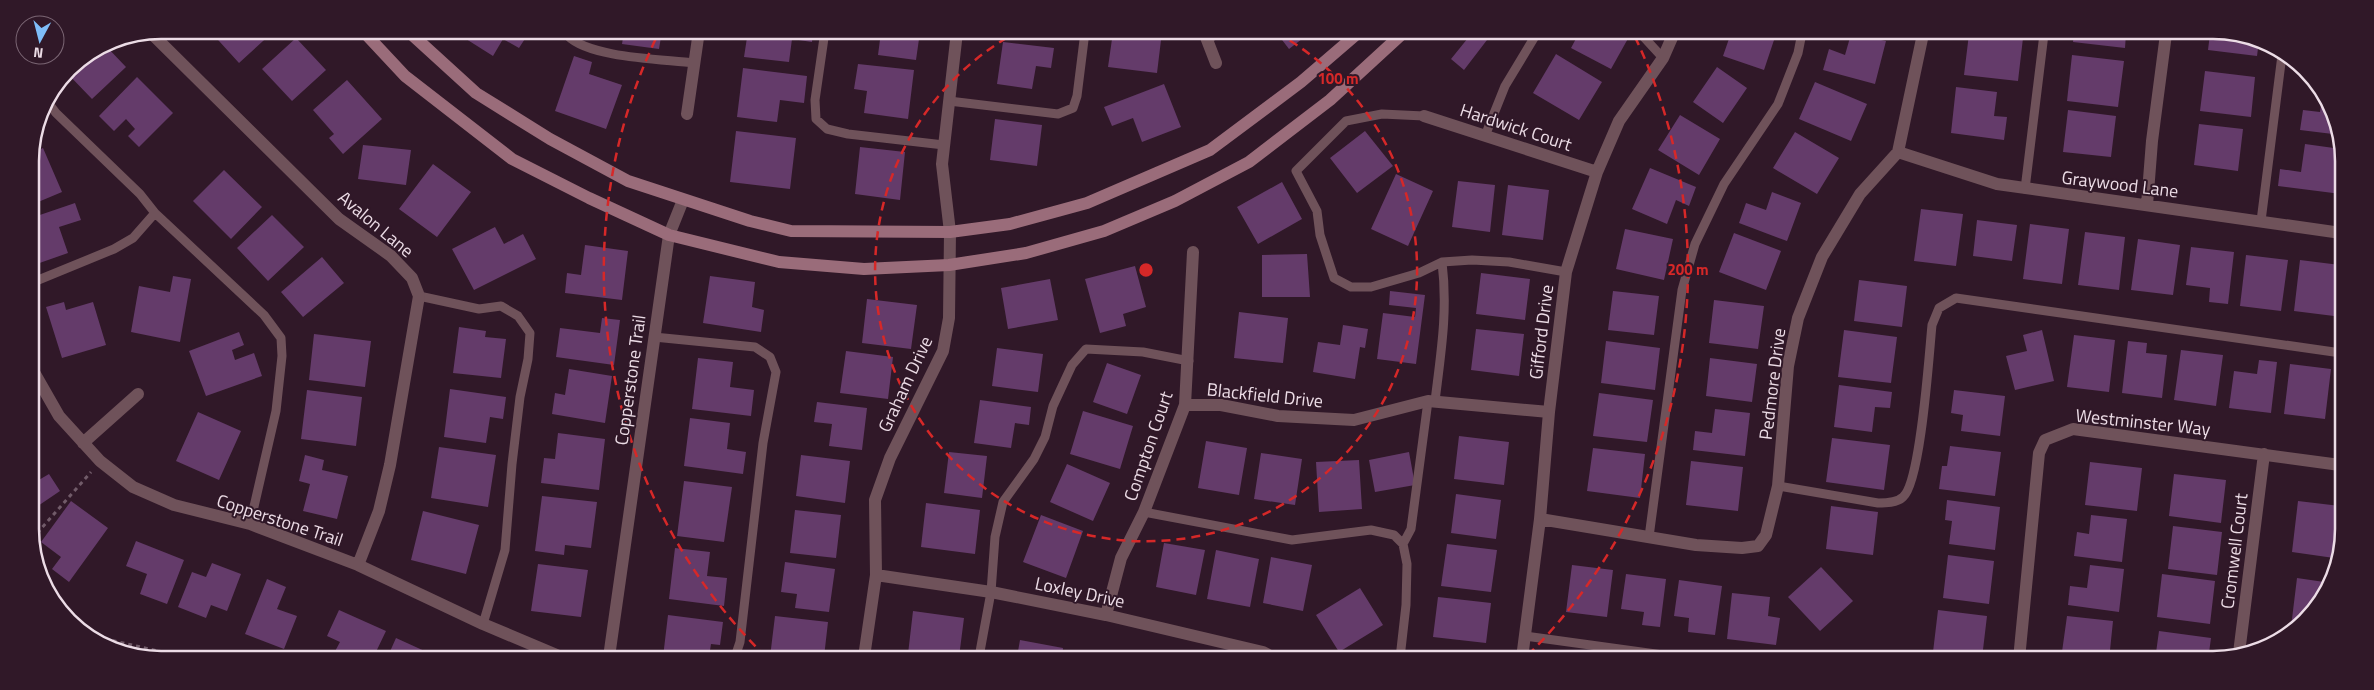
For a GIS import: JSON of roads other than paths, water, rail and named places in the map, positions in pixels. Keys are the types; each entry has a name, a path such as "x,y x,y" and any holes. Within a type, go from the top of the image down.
{"street":[{"name":"Avalon Lane","path":"157,39 339,219 391,256 412,278 419,296"},
{"path":"370,39 405,76 512,159 589,198 669,235 779,262 864,269 949,265 1026,253 1104,231 1174,201 1249,162 1330,100 1396,39"},
{"path":"418,39 476,93 550,139 628,181 750,221 791,231 950,232 1010,224 1087,203 1210,150 1301,82 1350,39"},
{"path":"687,114 698,39"},
{"name":"Graham Drive","path":"865,651 876,575 874,500 890,458 943,351 949,318 950,232 942,164 956,39"},
{"path":"1207,39 1216,63"},
{"name":"Gifford Drive","path":"1523,651 1540,519 1549,412 1566,272 1597,172 1619,121 1663,58 1671,39"},
{"path":"1898,152 1922,39"},
{"path":"2147,205 2152,141 2165,39"},
{"name":"Hardwick Court","path":"1424,116 1597,172"},
{"name":"Pedmore Drive","path":"1540,519 1649,537 1742,548 1758,546 1766,535 1778,486 1788,366 1798,318 1822,257 1841,225 1860,194 1898,152"},
{"name":"Graywood Lane","path":"1898,152 1997,184 2335,231"},
{"name":"Copperstone Trail","path":"610,651 669,235 683,200"},
{"name":"Compton Court","path":"1106,614 1121,558 1144,512 1185,405 1189,362 1193,252"},
{"path":"358,564 379,511 390,465 419,296"},
{"name":"Copperstone Trail","path":"39,380 59,416 100,461 133,487 174,505 250,524 358,564 483,624 547,651"},
{"path":"83,443 138,394"},
{"name":"Blackfield Drive","path":"1185,405 1221,405 1278,416 1354,420 1432,401 1549,412"},
{"name":"Westminster Way","path":"2020,651 2039,453 2045,440 2073,429 2335,464"},
{"name":"Cromwell Court","path":"2240,648 2264,454"},
{"name":"Loxley Drive","path":"876,575 991,592 1106,614 1259,651"}],"lane":[{"path":"571,39 595,51 694,63"},
{"path":"824,39 815,100 816,119 827,129 848,134 944,145"},
{"path":"949,101 1058,114 1073,108 1077,96 1085,39"},
{"path":"1485,136 1505,86 1533,39"},
{"path":"1646,39 1663,58"},
{"path":"1649,537 1682,290 1695,244 1724,184 1778,104 1798,53 1801,39"},
{"path":"2025,189 2043,39"},
{"path":"2260,221 2281,60"},
{"path":"51,107 140,194 155,213 264,315 281,338 282,356 276,411 250,524"},
{"path":"1424,116 1382,114 1346,121 1296,171 1317,211 1320,235 1334,278 1351,286 1371,287 1418,273 1442,262 1472,260 1509,262 1566,272"},
{"path":"39,280 120,246 133,238 155,213"},
{"path":"1403,544 1411,529 1445,314 1446,294 1442,262"},
{"path":"419,296 479,309 501,306 518,316 530,333 528,359 520,398 512,464 505,550 483,624"},
{"path":"1778,486 1878,503 1888,503 1903,497 1910,485 1917,460 1932,325 1939,308 1956,298 2335,352"},
{"path":"654,337 755,347 770,357 776,372 762,443 738,651"},
{"path":"980,651 991,592 995,537 1003,502 1034,459 1045,436 1053,406 1072,365 1086,349 1143,352 1189,362"},
{"path":"1144,512 1292,540 1371,530 1394,535 1403,544 1406,564 1406,605 1401,651"},
{"path":"1525,636 1634,651"}]}
